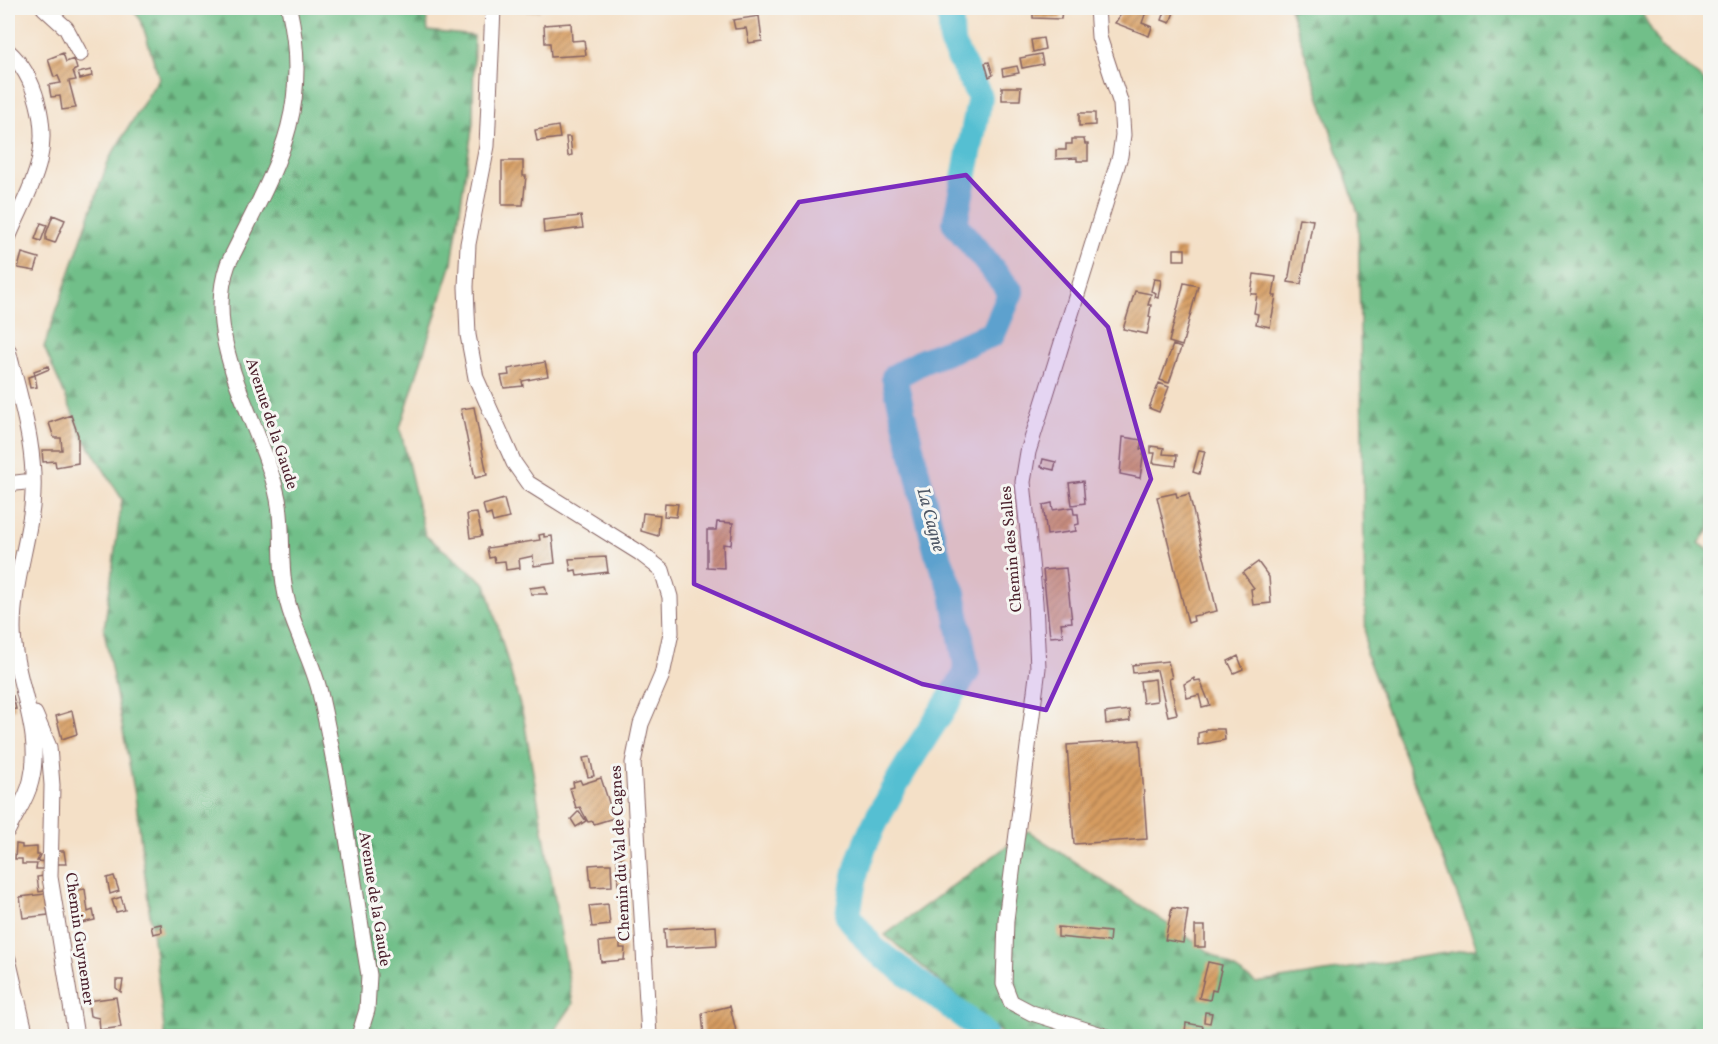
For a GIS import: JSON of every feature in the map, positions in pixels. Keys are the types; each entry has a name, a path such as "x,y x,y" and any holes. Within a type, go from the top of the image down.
{"street":[{"path":"44,8 66,28 80,54"},
{"name":"Avenue de la Gaude","path":"290,8 296,38 298,72 293,114 283,153 228,264 221,283 220,304 239,394 268,460 278,500 285,591 319,691 369,975 367,1010 358,1036"},
{"name":"Chemin du Val de Cagnes","path":"493,8 487,146 468,244 466,287 468,335 476,378 514,463 528,483 640,553 662,570 670,597 671,633 662,675 641,724 633,763 649,1036"},
{"name":"Chemin des Salles","path":"1097,8 1099,37 1121,104 1123,135 1120,156 1028,452 1025,472 1038,668 1006,920 1004,984 1011,1002 1032,1013 1105,1036"},
{"path":"8,51 20,64 37,100 42,142 34,178 8,238"},
{"path":"8,350 28,427 33,482 32,507 14,606 13,630 15,655 28,709 34,748 31,781 23,803 8,830"},
{"path":"8,484 33,482"},
{"name":"Chemin Guynemer","path":"28,709 35,713 49,747 52,784 50,877 76,1036"},
{"path":"8,959 10,991 26,1036"},
{"path":"8,1020 10,1036"}],"highlighted area":[{"path":"966,175 1108,327 1151,479 1046,710 922,684 694,584 695,353 799,202"}],"green space":[{"path":"131,8 425,8 428,31 474,36 473,123 452,263 400,428 425,535 486,584 524,720 573,1004 551,1036 165,1036 135,795 104,630 122,499 82,435 44,347 109,159 159,78 141,20"},
{"path":"1290,8 1639,8 1661,47 1710,85 1710,529 1699,543 1710,551 1710,1036 1001,1036 1001,1033 885,935 1028,831 1256,983 1477,948 1366,654 1358,213"}],"building":[{"path":"526,8 539,8 540,11 527,12"},
{"path":"1033,8 1062,8 1061,19 1033,18"},
{"path":"1125,8 1141,8 1146,12 1142,23 1152,27 1149,36 1115,23"},
{"path":"1166,9 1174,12 1170,23 1162,20"},
{"path":"759,16 762,41 749,43 746,28 735,29 733,20"},
{"path":"571,23 572,41 584,40 586,55 551,57 550,43 545,43 544,25"},
{"path":"1043,38 1045,49 1033,52 1031,40"},
{"path":"63,53 66,62 74,59 77,69 73,71 76,80 69,81 76,108 62,110 60,96 51,97 49,85 61,83 58,76 54,77 48,59"},
{"path":"1041,54 1043,64 1022,68 1020,58"},
{"path":"989,62 993,75 989,77 985,63"},
{"path":"1017,66 1019,73 1003,76 1002,69"},
{"path":"91,70 92,76 80,79 78,73"},
{"path":"1002,87 1021,87 1020,100 1002,100"},
{"path":"1079,113 1095,113 1095,125 1079,126"},
{"path":"558,126 560,138 537,141 535,130"},
{"path":"566,137 570,137 572,155 568,156"},
{"path":"1072,139 1084,139 1085,144 1088,144 1088,161 1077,161 1077,158 1056,159 1056,150 1066,150 1066,144 1072,144"},
{"path":"502,161 523,161 523,176 526,176 523,205 502,205"},
{"path":"53,215 65,220 55,243 46,240"},
{"path":"581,216 583,228 544,233 543,220"},
{"path":"1299,218 1313,220 1301,284 1288,282"},
{"path":"41,223 47,225 41,241 35,239"},
{"path":"1174,249 1185,249 1185,260 1174,260"},
{"path":"22,253 39,258 35,271 18,268"},
{"path":"1254,274 1276,277 1273,296 1276,296 1270,327 1256,324 1258,314 1254,313 1257,294 1251,294"},
{"path":"1154,279 1161,280 1158,298 1155,297 1156,293 1151,291"},
{"path":"1184,283 1198,286 1182,346 1169,342"},
{"path":"1135,291 1151,294 1148,305 1151,305 1149,317 1151,317 1147,334 1123,329"},
{"path":"1173,345 1181,348 1169,383 1160,380"},
{"path":"545,362 548,376 522,381 523,386 504,388 501,376 509,375 508,369"},
{"path":"48,366 49,369 35,375 34,371"},
{"path":"35,375 37,387 30,388 28,377"},
{"path":"1159,383 1169,387 1159,412 1149,408"},
{"path":"474,407 487,475 475,478 461,409"},
{"path":"71,415 78,435 78,463 56,467 55,461 43,462 42,450 62,450 61,438 54,438 49,423"},
{"path":"1123,437 1142,440 1140,449 1144,450 1140,478 1120,474"},
{"path":"1151,446 1164,448 1163,454 1177,455 1176,466 1153,463 1155,453 1151,453"},
{"path":"1199,450 1205,451 1199,474 1193,472"},
{"path":"1043,459 1056,462 1054,470 1041,467"},
{"path":"1083,481 1085,503 1072,505 1069,483"},
{"path":"1176,493 1177,497 1189,494 1217,611 1193,616 1194,621 1188,623 1157,497"},
{"path":"504,499 509,518 493,522 491,514 486,516 483,505"},
{"path":"665,503 678,504 676,517 664,516"},
{"path":"1052,503 1053,510 1073,507 1074,514 1078,514 1079,524 1075,525 1076,531 1047,535 1043,505"},
{"path":"477,513 482,536 470,538 467,514"},
{"path":"643,513 660,515 658,536 641,531"},
{"path":"717,522 733,523 731,545 723,544 724,568 707,567 707,530 716,530"},
{"path":"544,534 544,537 552,536 555,563 534,566 533,556 519,559 520,568 506,570 505,561 495,562 494,557 489,558 487,548 540,540 539,535"},
{"path":"606,557 608,572 577,576 576,570 571,571 569,559"},
{"path":"1258,562 1269,577 1271,603 1253,605 1251,589 1254,588 1243,573"},
{"path":"1066,568 1072,622 1061,623 1063,636 1050,637 1043,570"},
{"path":"545,586 547,594 531,594 530,588"},
{"path":"1238,656 1243,669 1234,673 1228,661"},
{"path":"1168,661 1172,678 1169,679 1177,714 1168,716 1157,670 1133,673 1132,665"},
{"path":"1194,678 1195,681 1200,680 1210,705 1202,707 1199,695 1187,698 1184,684"},
{"path":"1155,679 1157,701 1143,703 1140,681"},
{"path":"13,696 16,709 9,710 8,697"},
{"path":"1129,710 1130,721 1106,724 1105,713"},
{"path":"72,711 77,734 62,739 56,716"},
{"path":"1206,729 1224,729 1225,740 1198,745 1198,733"},
{"path":"1140,740 1147,839 1074,844 1067,745"},
{"path":"590,757 594,776 588,777 583,758"},
{"path":"601,778 614,818 594,824 593,821 588,822 580,807 576,808 570,788 574,787 573,782 580,780 582,784"},
{"path":"579,811 586,821 576,827 571,819"},
{"path":"16,844 22,845 22,848 37,847 37,855 40,855 37,861 46,862 46,869 36,869 37,864 22,864 22,859 15,859"},
{"path":"58,851 64,851 66,864 57,864"},
{"path":"617,858 624,858 626,885 618,885"},
{"path":"611,864 612,886 591,887 589,865"},
{"path":"43,876 45,891 39,892 37,877"},
{"path":"114,876 119,891 110,894 107,878"},
{"path":"85,889 88,912 93,910 95,920 72,925 71,906 74,905 71,891"},
{"path":"45,894 48,915 23,918 20,897"},
{"path":"121,897 125,910 116,912 112,900"},
{"path":"608,904 610,925 592,927 589,906"},
{"path":"1172,908 1188,910 1183,943 1165,940"},
{"path":"161,924 162,932 153,934 151,926"},
{"path":"716,926 717,945 665,948 664,929"},
{"path":"1195,926 1205,926 1205,947 1195,947"},
{"path":"1058,927 1110,932 1109,942 1058,937"},
{"path":"620,940 620,948 625,948 624,960 601,962 599,942"},
{"path":"1208,962 1222,965 1216,991 1212,990 1210,1000 1199,998"},
{"path":"116,980 123,980 121,992 116,988"},
{"path":"116,997 121,1027 100,1030 99,1018 90,1016 88,1001"},
{"path":"730,1006 737,1035 704,1036 702,1013"},
{"path":"1205,1012 1212,1013 1210,1023 1204,1022"},
{"path":"1186,1023 1203,1026 1201,1035 1185,1032"}],"waterway":[{"name":"La Cagne","path":"950,8 952,44 980,97 955,224 1011,292 993,334 923,361 894,377 936,550 953,593 967,672 875,822 859,862 848,916 873,948 976,1026 985,1036"}]}
